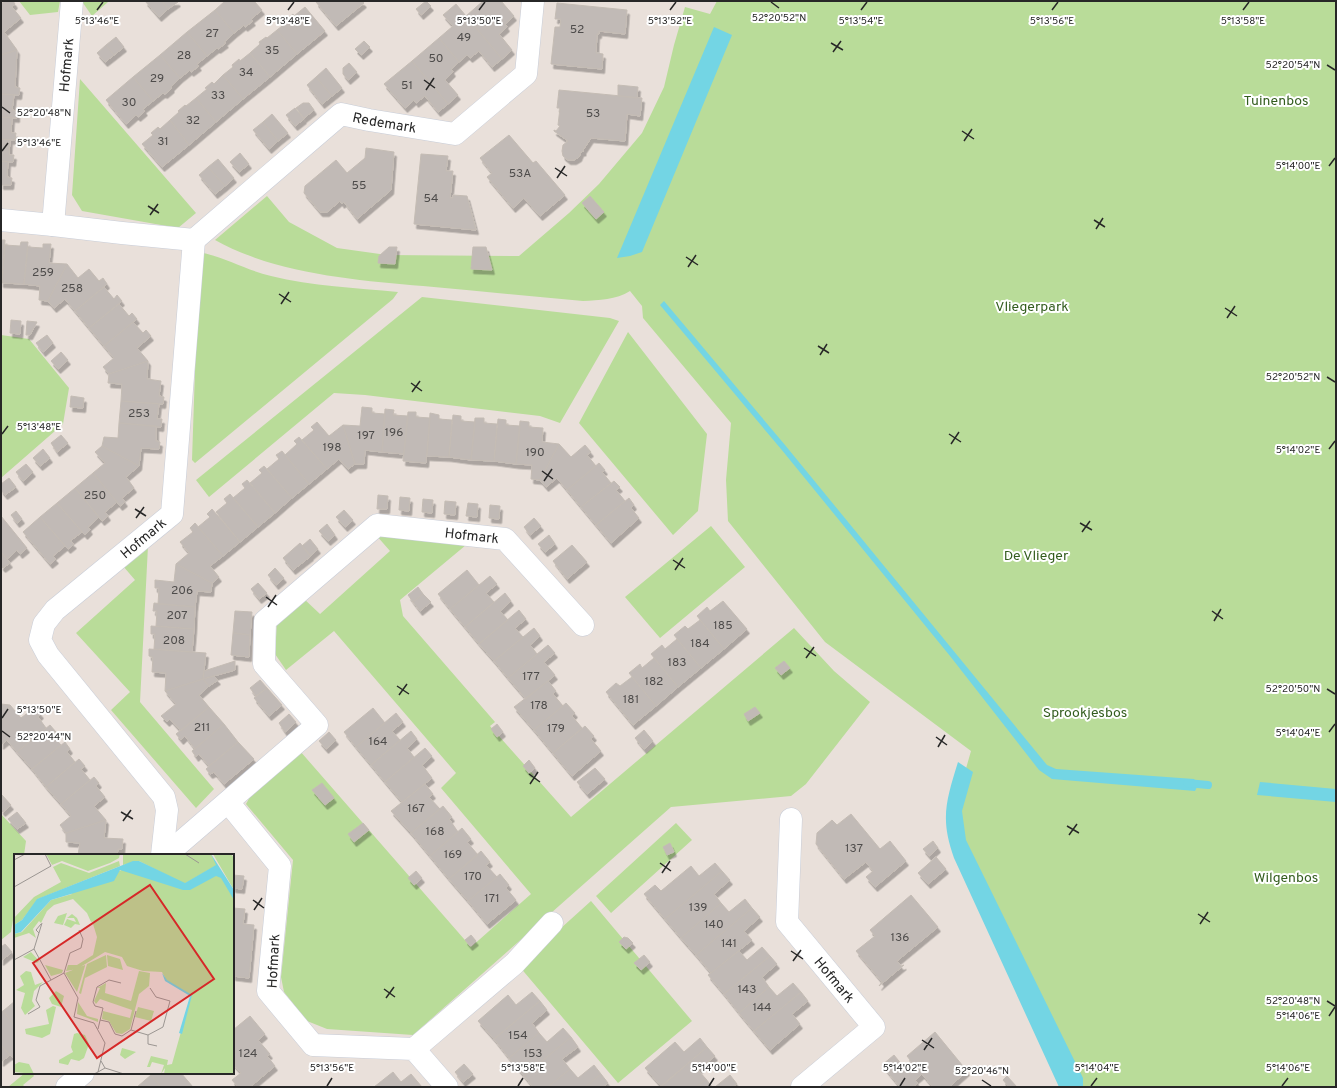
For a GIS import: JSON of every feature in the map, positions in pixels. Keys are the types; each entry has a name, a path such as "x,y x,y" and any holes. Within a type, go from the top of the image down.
{"street":[{"name":"Hofmark","path":"53,225 72,1"},
{"name":"Redemark","path":"194,240 341,114 455,134 526,74 533,1"},
{"path":"1,220 194,240"},
{"name":"Hofmark","path":"162,854 167,810 164,797 48,655 40,640 44,624 55,610 172,514 194,240"},
{"name":"Hofmark","path":"167,854 317,725 264,664 265,621 377,525 505,539 583,625"},
{"name":"Hofmark","path":"228,802 280,866 268,991 313,1046 414,1049"},
{"name":"Hofmark","path":"791,819 787,922 874,1027 802,1087"},
{"path":"447,1087 414,1049 514,964 552,923"},
{"path":"67,1087 82,1074"}],"green space":[{"path":"19,1 60,1 58,12 30,15"},
{"path":"83,1 108,1 108,2 92,16"},
{"name":"Vliegerpark","path":"717,1 1336,1 1336,1087 1068,1087 957,843 955,807 971,751 825,642 728,521 726,480 731,423 643,318 642,306 630,291 613,298 583,301 343,278 316,274 264,261 215,240 267,196 289,222 337,248 387,255 519,256 569,213 599,184 642,133 664,87 685,7 710,14"},
{"path":"80,79 196,213 178,228 82,211 72,195"},
{"path":"199,252 271,276 302,282 398,292 393,299 195,463 192,460"},
{"path":"422,297 610,318 619,321 560,423 540,416 365,395 334,393 209,497 196,480"},
{"path":"628,332 707,434 698,511 673,535 579,423"},
{"path":"1,335 29,339 69,388 63,424 1,478"},
{"path":"711,526 745,567 660,638 625,597"},
{"path":"376,535 466,545 400,600 403,616 495,722 490,726 571,817 794,628 834,671 870,702 806,784 791,796 671,807 413,1035 327,1029 307,1021 284,992 281,977 293,860 246,804 252,793 300,751 471,947 531,894 441,788 456,773 334,631 286,670 275,654 277,621 303,598 320,614 390,551"},
{"path":"148,546 140,702 214,789 196,808 111,710 130,692 76,633 135,580 123,566"},
{"path":"1,814 26,841 24,854 14,854 14,913 11,932 1,940"},
{"path":"676,823 692,840 611,913 596,896"},
{"path":"591,901 692,1021 618,1083 519,966"},
{"path":"24,1074 33,1074 34,1076 23,1085 25,1087 8,1087"}],"water":[{"path":"714,27 732,35 642,252 617,258"},
{"path":"664,301 785,445 1047,765 1056,769 1194,779 1198,785 1195,791 1052,779 1039,770 950,656 781,449 660,305"},
{"path":"958,762 973,772 962,811 966,840 1083,1078 1083,1087 1059,1087 954,858 947,832 946,810 950,788"},
{"path":"1260,782 1336,789 1336,802 1257,795"}],"building":[{"path":"5,1 13,1 15,4 12,7 21,18 4,32 17,50 1,55 1,4"},
{"path":"145,1 162,1 168,9 159,17"},
{"path":"162,1 177,1 178,2 168,9"},
{"path":"225,1 254,1 262,10 251,19 253,21 245,27 244,25 234,33 215,10"},
{"path":"362,1 364,3 336,26 316,2"},
{"path":"426,1 431,6 421,15 416,9"},
{"path":"483,1 501,1 514,16 505,24 507,27 499,34 512,50 502,59 466,16"},
{"path":"557,3 627,10 625,34 599,31 599,34 597,34 596,53 603,54 602,69 551,64 555,27 560,27 561,19 555,19"},
{"path":"456,4 502,59 492,67 479,51 470,58 467,55 459,62 439,38 453,26 443,15"},
{"path":"305,7 325,31 297,54 277,30 287,22 286,20 293,14 294,16"},
{"path":"215,10 234,33 224,42 226,43 207,56 187,32"},
{"path":"277,30 297,54 270,77 250,53 260,44 259,42"},
{"path":"187,32 207,56 197,64 199,66 191,72 190,70 180,78 160,55"},
{"path":"116,37 124,47 114,55 106,45"},
{"path":"439,38 459,62 451,69 453,72 445,80 458,95 448,104 412,61"},
{"path":"364,41 370,47 361,55 355,49"},
{"path":"106,45 114,55 105,62 97,53"},
{"path":"17,50 15,87 20,88 19,95 1,94 1,55"},
{"path":"250,53 270,77 243,99 223,75 233,67 232,65 239,59 240,61"},
{"path":"160,55 180,78 165,94 163,93 153,101 133,77"},
{"path":"412,61 448,104 438,112 425,96 416,103 414,100 405,108 384,84"},
{"path":"349,63 357,72 348,80 343,74 343,68"},
{"path":"326,68 342,88 332,96 316,77"},
{"path":"223,75 243,99 216,122 196,98 207,89 205,88 212,82 214,84"},
{"path":"133,77 153,101 143,109 145,111 138,117 136,115 126,124 106,100"},
{"path":"316,77 332,96 322,104 307,85"},
{"path":"618,85 638,87 637,98 618,96"},
{"path":"559,90 642,98 640,116 627,114 625,141 591,138 579,157 574,160 568,160 563,156 562,151 563,145 568,141 554,131 556,131 560,126 558,125 560,108 557,108"},
{"path":"1,94 14,95 12,110 17,111 17,118 1,117"},
{"path":"196,98 216,122 189,145 170,120 185,105 186,106"},
{"path":"303,103 309,103 314,110 304,118 296,108"},
{"path":"295,108 304,119 295,126 286,115"},
{"path":"272,114 288,133 278,141 263,122"},
{"path":"1,117 12,118 11,133 16,133 15,140 1,139"},
{"path":"170,120 189,145 162,167 142,144 153,135 151,133 158,127 160,129"},
{"path":"263,122 278,141 269,149 253,130"},
{"path":"509,135 533,163 536,161 565,195 540,216 524,198 513,208 487,177 492,173 480,158"},
{"path":"1,139 10,140 9,155 14,155 13,162 1,161"},
{"path":"366,148 394,152 391,190 357,219 344,202 342,204 340,201 327,212 320,212 304,193 305,186 336,160 347,173 365,158"},
{"path":"240,153 249,164 239,172 230,162"},
{"path":"421,154 448,156 446,171 453,171 450,198 453,198 453,195 467,196 476,230 414,224"},
{"path":"218,159 234,178 225,186 208,167"},
{"path":"1,161 8,162 7,177 12,178 11,185 1,185"},
{"path":"208,167 225,186 215,194 199,175"},
{"path":"590,196 604,212 596,219 582,203"},
{"path":"1,240 5,240 2,283 1,283"},
{"path":"21,242 28,242 24,284 2,283 5,245 20,246"},
{"path":"43,244 51,244 49,263 67,264 48,301 39,300 40,286 24,284 28,247 43,248"},
{"path":"389,247 397,247 395,264 378,263 379,256"},
{"path":"473,247 486,247 492,270 471,269"},
{"path":"67,264 78,278 89,269 99,281 103,278 107,284 75,311 65,299 54,308 48,301"},
{"path":"104,287 114,299 117,295 122,301 89,328 75,311"},
{"path":"119,304 129,316 132,313 137,319 104,346 89,328"},
{"path":"11,320 21,321 20,334 10,333"},
{"path":"27,321 37,322 30,335 26,335"},
{"path":"133,322 143,333 146,330 151,336 137,348 148,361 109,374 103,367 114,358 104,346"},
{"path":"47,335 53,343 43,352 36,343"},
{"path":"61,352 68,360 58,369 51,361"},
{"path":"148,361 147,379 161,381 159,396 164,397 163,404 121,401 122,384 108,383 109,374"},
{"path":"71,396 84,398 83,408 70,407"},
{"path":"121,401 159,404 157,419 162,419 161,427 119,423"},
{"path":"362,407 372,408 372,413 385,414 382,452 365,450 364,464 355,464 343,425 360,426"},
{"path":"385,409 394,410 393,415 408,416 404,454 382,452"},
{"path":"408,412 416,412 416,417 430,418 426,463 403,461"},
{"path":"430,413 439,415 439,419 452,420 449,457 427,456"},
{"path":"453,415 461,416 461,421 475,422 471,460 449,457"},
{"path":"475,418 484,418 484,423 497,424 494,461 471,460"},
{"path":"498,419 506,420 506,425 520,426 516,464 494,461"},
{"path":"520,421 529,422 529,427 543,428 542,442 559,444 540,480 531,479 532,465 516,464"},
{"path":"317,422 329,436 343,425 355,464 348,469 339,459 327,469 302,440 314,430 311,427"},
{"path":"119,423 156,426 156,441 160,442 159,449 141,448 139,466 102,446 104,437 118,438"},
{"path":"61,435 68,443 57,452 51,443"},
{"path":"299,437 327,469 309,484 285,455 297,444 294,441"},
{"path":"559,444 571,457 585,445 591,452 587,455 596,466 567,490 557,478 546,487 540,480"},
{"path":"102,446 139,466 126,477 134,488 122,498 125,502 120,506 93,473 105,463 95,452"},
{"path":"43,449 50,458 40,466 33,458"},
{"path":"282,451 309,484 292,498 267,469 279,459 276,455"},
{"path":"599,463 605,470 602,472 611,483 581,507 567,490"},
{"path":"26,464 33,472 23,481 16,472"},
{"path":"264,466 292,498 275,513 250,483 262,473 259,470"},
{"path":"93,473 117,502 105,512 108,516 102,521 75,488"},
{"path":"9,478 16,487 5,495 1,490 1,484"},
{"path":"247,480 275,513 258,527 233,498 245,488 242,484"},
{"path":"614,481 620,487 616,490 625,501 596,525 581,507"},
{"path":"75,488 99,517 88,527 90,530 85,535 57,503"},
{"path":"230,494 258,527 240,542 216,512 227,503 224,499"},
{"path":"378,495 388,496 387,509 377,509"},
{"path":"400,497 410,498 409,511 399,510"},
{"path":"629,498 634,505 631,508 639,518 611,543 596,525"},
{"path":"423,499 433,500 432,513 422,512"},
{"path":"445,501 456,502 455,515 444,514"},
{"path":"57,503 82,532 70,541 74,544 68,549 40,517"},
{"path":"468,503 478,504 477,517 466,516"},
{"path":"490,505 500,506 499,519 489,518"},
{"path":"212,509 240,542 223,556 198,527 210,517 207,514"},
{"path":"344,510 353,520 345,527 336,517"},
{"path":"16,511 22,519 17,523 11,515"},
{"path":"1,516 27,548 20,554 17,550 7,559 1,552"},
{"path":"40,517 65,546 53,556 56,559 50,564 23,532"},
{"path":"534,518 541,526 530,535 524,527"},
{"path":"195,523 223,556 210,566 219,577 212,583 176,564 189,553 180,542 193,532 190,528"},
{"path":"327,524 335,535 328,541 319,531"},
{"path":"549,535 555,544 545,552 538,544"},
{"path":"310,539 318,549 310,556 302,546"},
{"path":"300,543 311,556 293,570 283,558"},
{"path":"572,545 587,562 567,579 553,561"},
{"path":"1,552 10,563 3,568 1,566"},
{"path":"176,564 212,583 211,592 197,591 195,607 158,604 159,588 155,588 155,580 174,582"},
{"path":"275,568 284,578 276,585 268,575"},
{"path":"467,570 479,585 450,609 438,594"},
{"path":"490,576 497,584 486,593 494,602 465,627 450,609"},
{"path":"258,583 267,593 259,599 251,589"},
{"path":"418,587 423,594 413,602 408,595"},
{"path":"505,593 511,601 500,611 508,620 479,644 465,627"},
{"path":"423,594 431,602 420,611 413,602"},
{"path":"723,601 747,629 724,649 697,616 707,607 710,611"},
{"path":"154,603 195,607 194,629 156,626 157,611 153,611"},
{"path":"519,610 526,619 515,628 523,637 494,661 479,644"},
{"path":"235,611 252,612 250,635 233,633"},
{"path":"700,620 724,649 701,668 674,635 685,626 688,629"},
{"path":"151,626 194,629 192,652 154,649 155,634 151,634"},
{"path":"534,628 540,636 530,645 537,654 508,678 494,661"},
{"path":"233,633 250,635 249,657 231,655"},
{"path":"677,639 701,668 678,687 651,654 662,645 665,649"},
{"path":"548,645 555,653 544,662 555,675 526,699 508,678"},
{"path":"149,649 206,653 203,679 165,691 166,673 152,672 153,657 149,656"},
{"path":"654,658 678,687 656,706 629,673 640,664 642,668"},
{"path":"235,661 235,670 203,679 204,671"},
{"path":"784,661 790,668 781,675 775,668"},
{"path":"214,676 218,680 209,686 203,679"},
{"path":"632,677 656,706 633,725 606,692 616,683 620,686"},
{"path":"203,679 209,686 199,695 209,707 181,731 170,719 167,722 161,716 176,704 165,691"},
{"path":"260,680 267,688 256,696 250,688"},
{"path":"548,681 556,691 553,694 563,706 534,730 514,707"},
{"path":"267,688 282,705 269,716 254,698"},
{"path":"566,703 575,713 572,716 582,728 553,753 534,730"},
{"path":"1,704 10,705 1,722"},
{"path":"10,705 21,718 35,707 41,714 38,717 46,728 17,752 7,740 1,745 1,722"},
{"path":"209,707 224,724 195,749 185,736 181,740 176,734"},
{"path":"755,707 760,713 748,721 744,714"},
{"path":"373,708 385,723 356,747 344,732"},
{"path":"396,713 403,722 392,731 400,740 371,765 356,747"},
{"path":"289,714 296,722 285,732 279,723"},
{"path":"224,724 238,742 209,766 199,754 196,757 192,751"},
{"path":"497,724 503,732 497,737 491,729"},
{"path":"50,725 56,732 52,735 61,745 32,769 17,752"},
{"path":"585,726 594,736 591,739 601,751 572,776 553,753"},
{"path":"644,730 653,741 644,749 635,738"},
{"path":"411,731 417,739 407,748 414,757 385,782 371,765"},
{"path":"329,732 336,740 326,749 319,741"},
{"path":"65,742 70,749 67,752 75,762 46,787 32,769"},
{"path":"238,742 254,759 224,784 214,772 210,774 206,769"},
{"path":"425,748 432,756 422,765 432,778 402,802 385,782"},
{"path":"79,759 85,766 81,769 90,780 61,804 46,787"},
{"path":"529,760 535,768 529,773 523,766"},
{"path":"595,768 605,779 587,794 577,782"},
{"path":"94,777 99,783 96,786 105,797 94,806 106,820 66,833 60,825 71,816 61,804"},
{"path":"322,783 334,798 325,805 312,790"},
{"path":"425,784 433,794 429,797 440,809 411,833 391,811"},
{"path":"2,795 11,805 3,812 1,810"},
{"path":"443,806 452,817 449,819 458,832 430,856 411,833"},
{"path":"17,812 26,823 17,829 8,819"},
{"path":"851,814 880,849 890,841 906,861 875,887 866,877 873,871 866,862 844,879 816,844 817,833 832,820 837,825"},
{"path":"106,820 104,838 123,839 122,849 118,849 117,854 78,854 80,843 66,842 66,833"},
{"path":"363,823 369,830 354,842 348,834"},
{"path":"462,828 471,839 467,842 478,855 449,879 430,856"},
{"path":"933,841 938,848 929,856 923,849"},
{"path":"670,843 674,852 667,855 663,847"},
{"path":"481,851 490,862 486,865 497,877 468,901 449,879"},
{"path":"936,857 946,869 928,884 918,873"},
{"path":"715,863 722,871 665,919 644,894 655,885 661,891 691,866 699,876"},
{"path":"416,871 422,878 414,885 408,878"},
{"path":"722,871 730,880 714,894 721,903 681,938 665,919"},
{"path":"500,874 509,885 506,888 516,900 487,924 468,901"},
{"path":"234,875 244,876 242,889 234,888"},
{"path":"911,895 938,927 897,961 901,966 904,965 879,986 882,982 856,951 875,936 870,930"},
{"path":"745,899 752,908 696,955 681,938 721,903 729,912"},
{"path":"234,908 245,909 243,924 254,925 249,978 234,976"},
{"path":"752,908 760,917 744,931 752,940 711,973 696,955"},
{"path":"471,935 476,941 470,946 465,940"},
{"path":"624,937 628,938 633,943 626,949 619,942"},
{"path":"5,944 12,952 1,961 1,947"},
{"path":"762,947 770,956 724,994 708,975 739,951 747,960"},
{"path":"644,955 650,962 641,970 634,963"},
{"path":"770,956 777,964 762,977 769,987 739,1013 724,994"},
{"path":"793,983 801,992 754,1031 739,1013 769,987 777,996"},
{"path":"532,992 540,1001 494,1039 478,1021 508,995 516,1005"},
{"path":"801,992 808,1001 792,1014 800,1024 770,1050 754,1031"},
{"path":"540,1001 547,1010 532,1023 539,1033 509,1058 494,1039"},
{"path":"14,1002 14,1025 3,1011"},
{"path":"3,1011 14,1025 13,1058 1,1045 1,1012"},
{"path":"250,1016 265,1034 258,1040 270,1054 267,1056 275,1066 250,1087 238,1087 232,1080 241,1073 234,1065 234,1029"},
{"path":"563,1028 571,1037 524,1076 509,1058 539,1033 547,1042"},
{"path":"935,1032 967,1071 949,1087 933,1087 922,1074 915,1080 918,1083 913,1087 900,1087 882,1065 894,1055 907,1071 914,1065 907,1056"},
{"path":"571,1037 578,1047 562,1059 570,1069 548,1087 533,1087 524,1076"},
{"path":"700,1038 707,1047 661,1086 645,1068 675,1042 684,1052"},
{"path":"1,1045 10,1055 1,1062"},
{"path":"707,1047 715,1056 698,1070 706,1079 696,1087 661,1087"},
{"path":"464,1064 473,1074 463,1082 455,1072"},
{"path":"594,1065 601,1074 585,1087 548,1087 570,1069 578,1078"},
{"path":"393,1072 401,1082 411,1074 422,1087 374,1087"},
{"path":"182,1074 193,1087 161,1087 151,1075"},
{"path":"601,1074 608,1083 603,1087 585,1087"},
{"path":"151,1075 161,1087 137,1087"},
{"path":"730,1075 737,1084 733,1087 715,1087"},
{"path":"1007,1076 1017,1087 1009,1087 1003,1080"},
{"path":"706,1079 712,1087 696,1087"}],"waterway":[{"path":"1187,783 1208,785"}],"park label":[{"name":"Tuinenbos","path":"1276,100"},
{"name":"De Vlieger","path":"1036,555"},
{"name":"Sprookjesbos","path":"1085,712"},
{"name":"Wilgenbos","path":"1286,877"}]}
